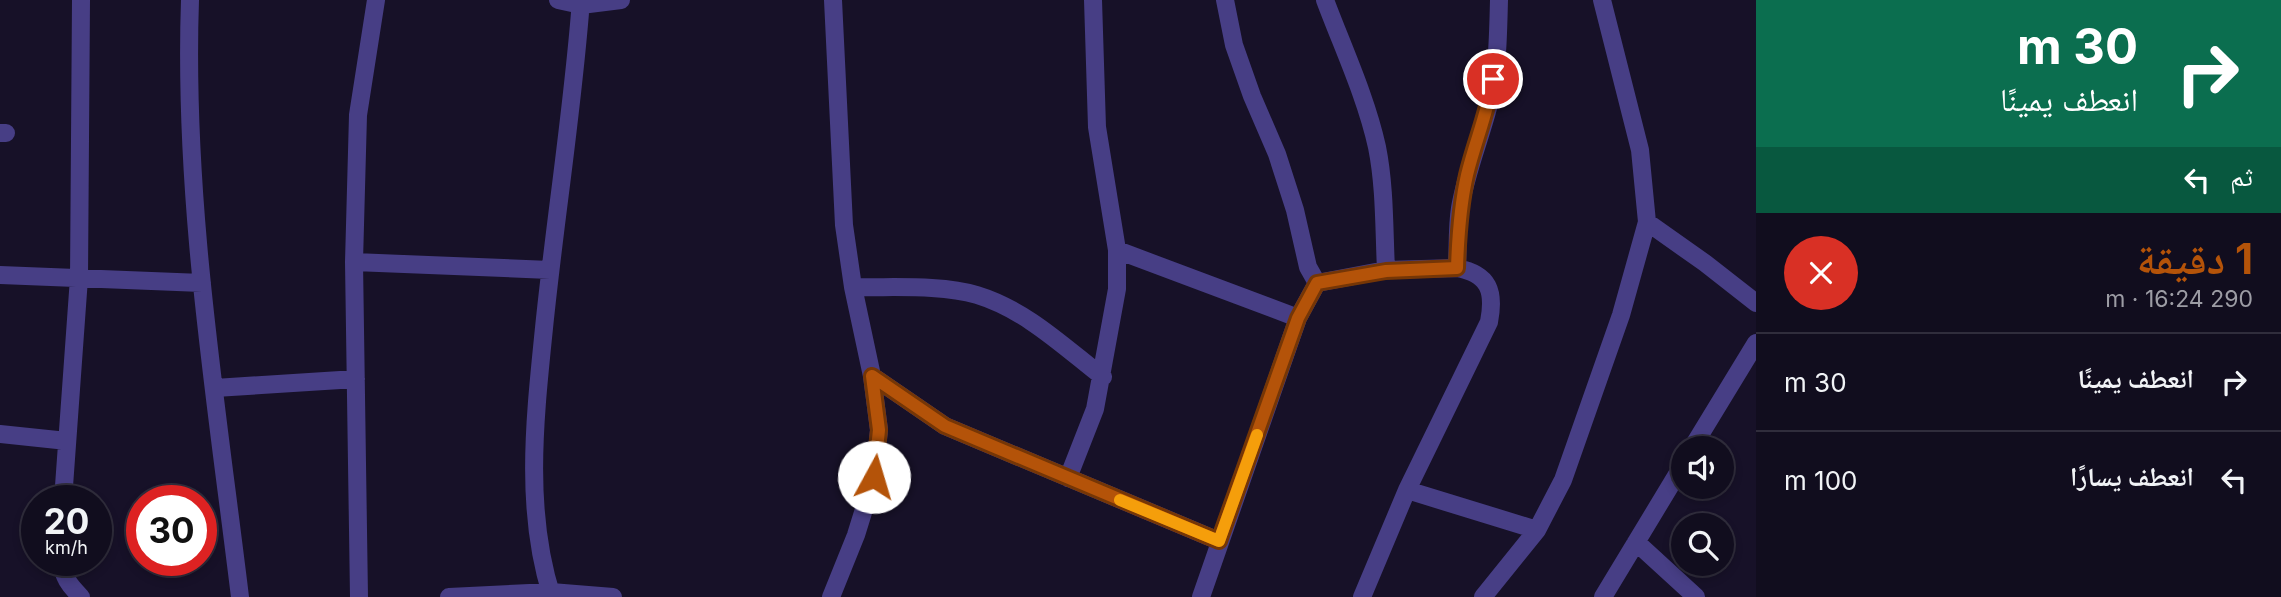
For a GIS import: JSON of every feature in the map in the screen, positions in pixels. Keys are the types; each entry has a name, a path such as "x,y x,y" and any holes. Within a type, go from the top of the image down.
{"street":[{"path":"64,485 79,278 81,0"},
{"path":"190,0 189,105 202,283 240,597"},
{"path":"359,597 354,262 358,115 376,0"},
{"path":"558,0 621,0"},
{"path":"831,597 856,535 874,477 879,430 872,376 853,286 844,225 833,0"},
{"path":"1068,478 1096,409 1117,289 1117,250 1097,127 1093,0"},
{"path":"1225,0 1234,45 1277,154 1295,209 1308,267 1317,283"},
{"path":"1325,0 1371,122 1377,149 1386,271"},
{"path":"1457,268 1460,210 1492,89 1499,34 1499,0"},
{"path":"1483,597 1538,530 1567,469 1621,316 1647,222 1640,150 1602,0"},
{"path":"552,595 541,553 535,498 535,423 581,2"},
{"path":"1647,222 1756,303"},
{"path":"1117,250 1298,318"},
{"path":"354,262 550,270"},
{"path":"1317,283 1386,271 1457,268 1468,270 1485,280 1492,306 1489,322 1407,490 1362,597"},
{"path":"0,275 202,283"},
{"path":"1201,597 1298,318 1317,283"},
{"path":"853,286 939,290 974,295 998,303 1032,321 1103,377"},
{"path":"1699,436 1756,343"},
{"path":"872,376 945,426 1219,541"},
{"path":"215,388 356,379"},
{"path":"0,435 67,441"},
{"path":"1603,597 1671,484"},
{"path":"1407,490 1538,530"},
{"path":"1636,541 1696,597"},
{"path":"64,576 70,593"},
{"path":"449,597 613,597"}],"slow traffic":[{"path":"1120,500 1219,541 1257,435"}],"route":[{"path":"874,477 879,430 872,376 945,426 1219,541 1298,318 1317,283 1386,271 1457,268 1460,210 1477,140 1489,107 1493,79"}]}
